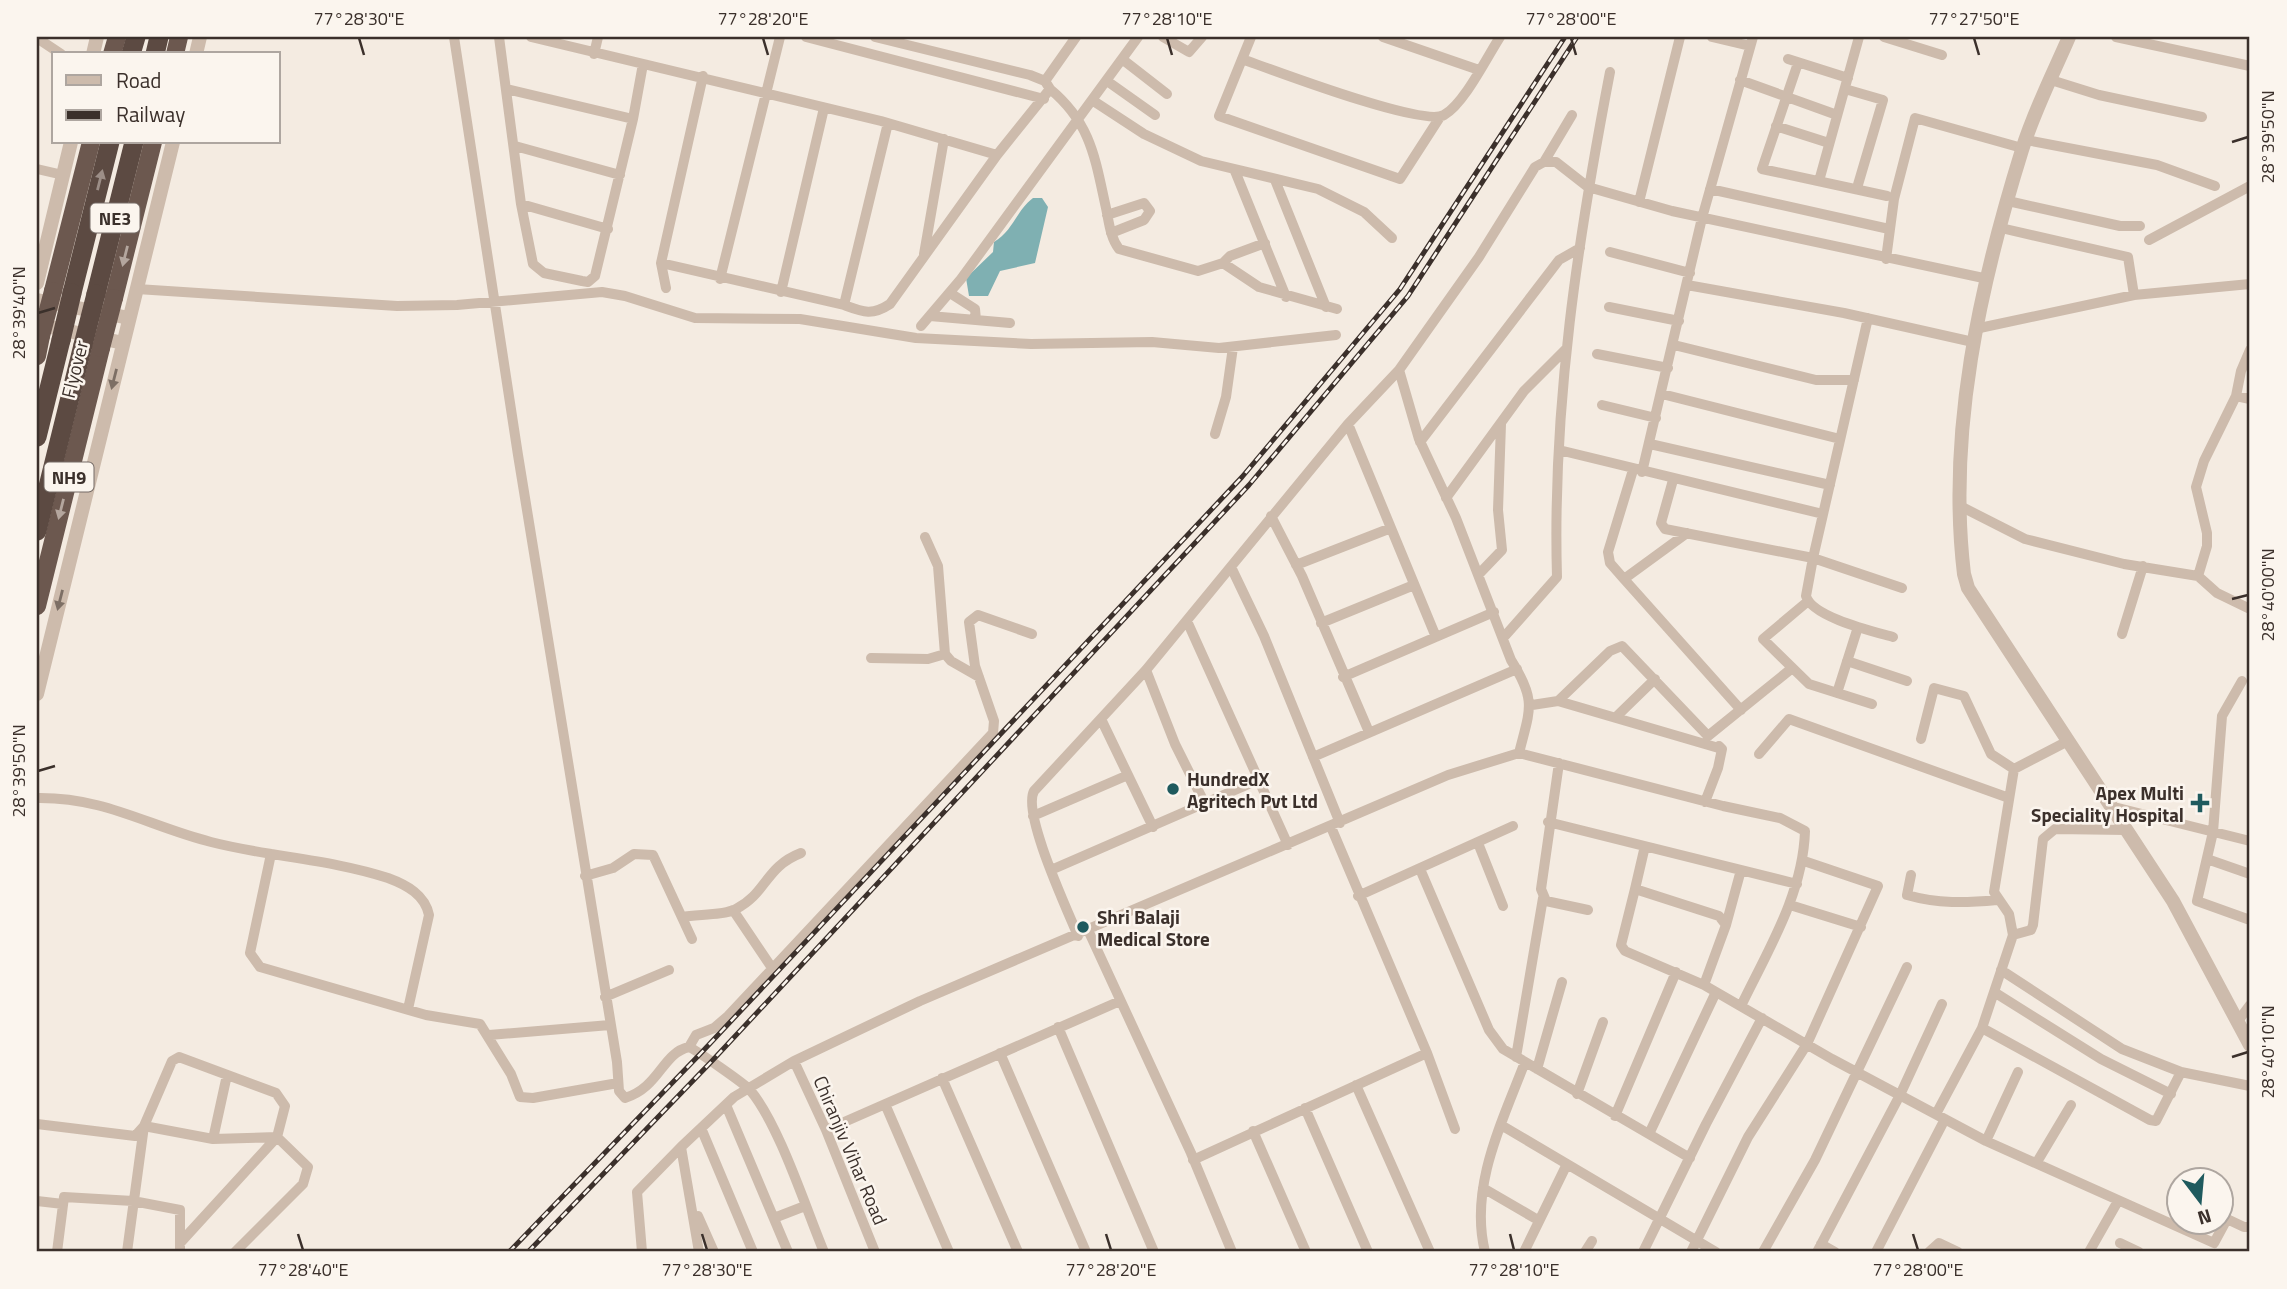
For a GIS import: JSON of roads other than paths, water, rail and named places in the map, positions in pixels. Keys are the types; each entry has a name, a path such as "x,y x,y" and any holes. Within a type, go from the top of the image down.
{"highway":[{"name":"Flyover","path":"37,356 90,144"},
{"name":"NE3","path":"37,438 109,144"},
{"name":"NE3","path":"37,531 133,144"},
{"name":"Flyover","path":"37,606 152,144"}],"street":[{"path":"454,37 618,1083 625,1098 643,1091 666,1062 689,1047 696,1035 714,1028 728,1016 993,733 994,720 979,677 969,622 972,617 978,615 1032,634"},
{"path":"499,37 521,204 533,264 544,273 592,280 608,229 634,119 643,64"},
{"path":"531,37 594,54 703,76 765,95 888,123 997,155"},
{"path":"594,54 598,37"},
{"path":"720,279 780,37"},
{"path":"806,37 1046,89"},
{"path":"877,37 930,50 1046,89 1079,117 1092,145 1111,233 1119,249 1198,271 1265,243"},
{"path":"930,50 934,37"},
{"path":"661,263 720,279 844,305 866,314 878,312 890,304 1046,89 1076,37"},
{"path":"921,326 950,293 1138,37"},
{"path":"1163,37 1189,52 1202,37"},
{"path":"1251,37 1219,116 1400,179 1440,117"},
{"path":"1383,37 1479,70"},
{"path":"1242,60 1353,98 1432,119 1451,111 1500,37"},
{"path":"1639,202 1680,37"},
{"path":"1712,37 1751,41 1702,218 1650,444 1637,471 1608,552 1610,563 1741,710"},
{"path":"1819,181 1859,37"},
{"path":"1884,37 1942,55"},
{"path":"2069,37 2024,144 1974,335 1961,452 1961,549 1968,588 2183,920 2250,1045"},
{"path":"2116,37 2250,66"},
{"path":"37,38 58,52"},
{"path":"1122,59 1167,94"},
{"path":"1848,78 1793,61 1786,96 1762,169 1887,196"},
{"path":"1504,637 1557,577 1555,520 1567,348 1588,187 1610,72"},
{"path":"666,288 661,263 703,76"},
{"path":"1740,80 1837,115"},
{"path":"2051,80 2099,95 2202,117"},
{"path":"1107,81 1155,115"},
{"path":"506,89 634,119"},
{"path":"1844,89 1883,100 1857,188"},
{"path":"1092,100 1163,144 1201,161 1235,172 1318,190 1364,212 1392,238"},
{"path":"781,292 824,108"},
{"path":"1544,162 1572,115"},
{"path":"1886,259 1889,229 1915,118 2024,144 2157,165 2215,186"},
{"path":"844,305 888,123"},
{"path":"1776,126 1829,143"},
{"path":"924,257 944,139"},
{"path":"37,283 71,144"},
{"path":"37,694 173,144"},
{"path":"515,146 620,175"},
{"path":"1232,1252 1194,1160 1121,1001 1051,870 1029,799 1034,791 1146,670 1348,424 1399,370 1479,257 1535,167 1544,162 1556,162 1588,187 1639,202 1886,259 1988,279"},
{"path":"37,169 63,175"},
{"path":"1235,172 1286,297"},
{"path":"1223,262 1250,284 1286,297 1332,308 1275,180"},
{"path":"2149,240 2250,186"},
{"path":"1710,189 1889,229"},
{"path":"2008,201 2120,226 2140,226"},
{"path":"1107,215 1144,203 1150,211 1144,220 1111,233"},
{"path":"521,204 608,229"},
{"path":"2001,228 2128,257 2134,295"},
{"path":"1420,442 1559,260 1580,248"},
{"path":"1610,252 1690,273"},
{"path":"1687,285 1974,335 2134,295 2250,284"},
{"path":"137,289 330,299 369,305 457,305 602,292 625,296 695,318 800,319 916,338 1031,344 1152,342 1233,347 1336,335"},
{"path":"950,293 975,309 976,320"},
{"path":"37,300 129,318"},
{"path":"1609,307 1679,320"},
{"path":"930,316 1010,323"},
{"path":"1868,318 1823,514 1807,602 1763,639 1809,684 1872,704"},
{"path":"37,324 123,343"},
{"path":"1674,345 1816,380 1854,380"},
{"path":"1215,434 1226,397 1233,347"},
{"path":"1446,498 1524,391 1567,348"},
{"path":"2198,576 2207,546 2207,533 2196,487 2204,461 2236,396 2241,371 2250,350"},
{"path":"1597,354 1668,368"},
{"path":"1399,370 1420,442 1479,574 1532,705 1519,753"},
{"path":"1662,394 1840,439"},
{"path":"2236,396 2250,399"},
{"path":"1602,405 1656,418"},
{"path":"1348,424 1436,637"},
{"path":"1479,574 1502,550 1498,510 1502,424"},
{"path":"1650,444 1830,485"},
{"path":"1559,450 1673,480 1823,514"},
{"path":"1673,480 1661,523 1665,529 1814,558 1902,588"},
{"path":"1962,507 2025,539 2198,576 2217,593 2250,609"},
{"path":"1271,516 1296,565 1369,732"},
{"path":"1296,565 1391,528"},
{"path":"1624,579 1687,533"},
{"path":"925,537 938,566 945,654 951,661 979,677"},
{"path":"2122,634 2143,566"},
{"path":"1231,567 1264,636 1313,757 1358,895 1427,1053 1455,1129"},
{"path":"1321,623 1414,585"},
{"path":"1807,602 1822,613 1893,637"},
{"path":"1343,677 1494,612"},
{"path":"1187,621 1288,845"},
{"path":"1837,693 1858,627"},
{"path":"1558,701 1610,651 1622,646 1722,748"},
{"path":"871,658 928,659 945,654"},
{"path":"1847,661 1907,681"},
{"path":"1313,757 1517,669"},
{"path":"1708,736 1791,669"},
{"path":"1146,670 1175,744 1205,804"},
{"path":"1617,716 1655,679"},
{"path":"2183,920 2197,901 2213,832 2222,716 2242,681"},
{"path":"1921,738 1934,688 1964,696 1991,754 2014,769"},
{"path":"1532,705 1558,701 1722,748"},
{"path":"1101,719 1153,827"},
{"path":"1759,754 1789,719 2009,798"},
{"path":"2014,769 2068,741"},
{"path":"1705,802 1718,768 1722,748"},
{"path":"642,1252 637,1192 726,1105 794,1061 920,1002 1448,775 1519,753 1705,802 1780,818 1805,831 1804,861 1790,905 1741,1006"},
{"path":"1485,1252 1479,1217 1483,1188 1521,1060 1542,898 1541,883 1548,822 1559,763"},
{"path":"1876,1252 1982,1028 2013,935 2009,914 1997,900 1994,882 2014,769"},
{"path":"1033,816 1128,775"},
{"path":"1051,870 1258,780"},
{"path":"37,798 90,801 210,842 306,858 390,879 416,893 426,903 429,915 408,1009"},
{"path":"2110,806 2250,841"},
{"path":"1548,822 1797,884"},
{"path":"1358,895 1513,826"},
{"path":"2013,935 2031,930 2033,925 2043,839 2048,832 2055,829 2126,830"},
{"path":"1478,843 1503,906"},
{"path":"1645,846 1621,945 1625,951 1704,985 1986,1141 2037,1161 2212,1248 2227,1219 2250,1227"},
{"path":"682,916 733,911 757,894 782,861 801,853"},
{"path":"271,854 250,953 252,960 271,971 426,1015 480,1024 489,1035 520,1097 533,1098 618,1083"},
{"path":"585,876 618,865 634,855 653,855 692,939"},
{"path":"2207,859 2250,874"},
{"path":"1690,1252 1748,1137 1807,1044 1878,886 1804,861"},
{"path":"1420,869 1489,1030 1503,1049 1690,1158"},
{"path":"1704,985 1726,925 1741,870"},
{"path":"1911,875 1907,895 1927,901 1960,904 1997,900"},
{"path":"1635,889 1719,916 1726,925"},
{"path":"1542,898 1588,910"},
{"path":"2197,901 2250,920"},
{"path":"1790,905 1861,928"},
{"path":"733,911 772,968"},
{"path":"1763,1252 1815,1160 1907,967"},
{"path":"605,997 669,970"},
{"path":"2001,970 2122,1049 2181,1072 2250,1086"},
{"path":"1615,1116 1676,972"},
{"path":"1537,1069 1562,982"},
{"path":"1649,1134 1716,992"},
{"path":"1994,992 2101,1059 2171,1094"},
{"path":"826,1130 1121,1001"},
{"path":"1835,1252 1819,1248 1899,1095 1942,1004"},
{"path":"2238,1021 2250,1004"},
{"path":"1643,1252 1762,1018"},
{"path":"1577,1094 1603,1022"},
{"path":"489,1035 610,1025"},
{"path":"1058,1027 1154,1252"},
{"path":"1982,1028 2150,1120 2156,1121 2181,1072"},
{"path":"689,1047 702,1052 750,1089 775,1135 824,1252"},
{"path":"1000,1053 1086,1252"},
{"path":"1194,1160 1427,1053"},
{"path":"127,1252 144,1126 172,1061 179,1058 276,1093 285,1106 277,1136 180,1248"},
{"name":"Chiranjiv Vihar Road","path":"794,1061 826,1130 876,1252"},
{"path":"1986,1141 2018,1072"},
{"path":"213,1139 227,1074"},
{"path":"942,1078 1018,1252"},
{"path":"1356,1085 1430,1252"},
{"path":"885,1104 949,1252"},
{"path":"726,1105 788,1252"},
{"path":"2037,1161 2071,1105"},
{"path":"1305,1108 1368,1252"},
{"path":"37,1124 135,1136 144,1126"},
{"path":"1501,1125 1716,1252"},
{"path":"144,1126 213,1139 277,1136 308,1167 309,1172 303,1184 235,1252"},
{"path":"701,1128 753,1252"},
{"path":"1253,1131 1306,1252"},
{"path":"681,1147 699,1252"},
{"path":"1524,1252 1567,1164"},
{"path":"1483,1188 1538,1220"},
{"path":"57,1252 64,1197 133,1201 180,1210 180,1248"},
{"path":"37,1201 63,1205"},
{"path":"2089,1252 2118,1201"},
{"path":"692,1202 714,1252"},
{"path":"774,1218 805,1206"},
{"path":"1585,1252 1592,1241"},
{"path":"1930,1252 1939,1243 1958,1252"},
{"path":"2120,1243 2139,1252"}],"water":[{"path":"1033,198 1042,198 1048,207 1035,263 1000,271 988,296 969,296 966,278 993,252 994,242 1006,232"}],"railway":[{"path":"509,1252 702,1052 1242,477 1400,289 1565,37"},
{"path":"528,1252 711,1062 1249,485 1408,296 1577,37"}],"place":[{"name":"HundredX Agritech Pvt Ltd","path":"1173,789"},
{"name":"Apex Multi Speciality Hospital","path":"2200,803"},
{"name":"Shri Balaji Medical Store","path":"1083,927"}]}
